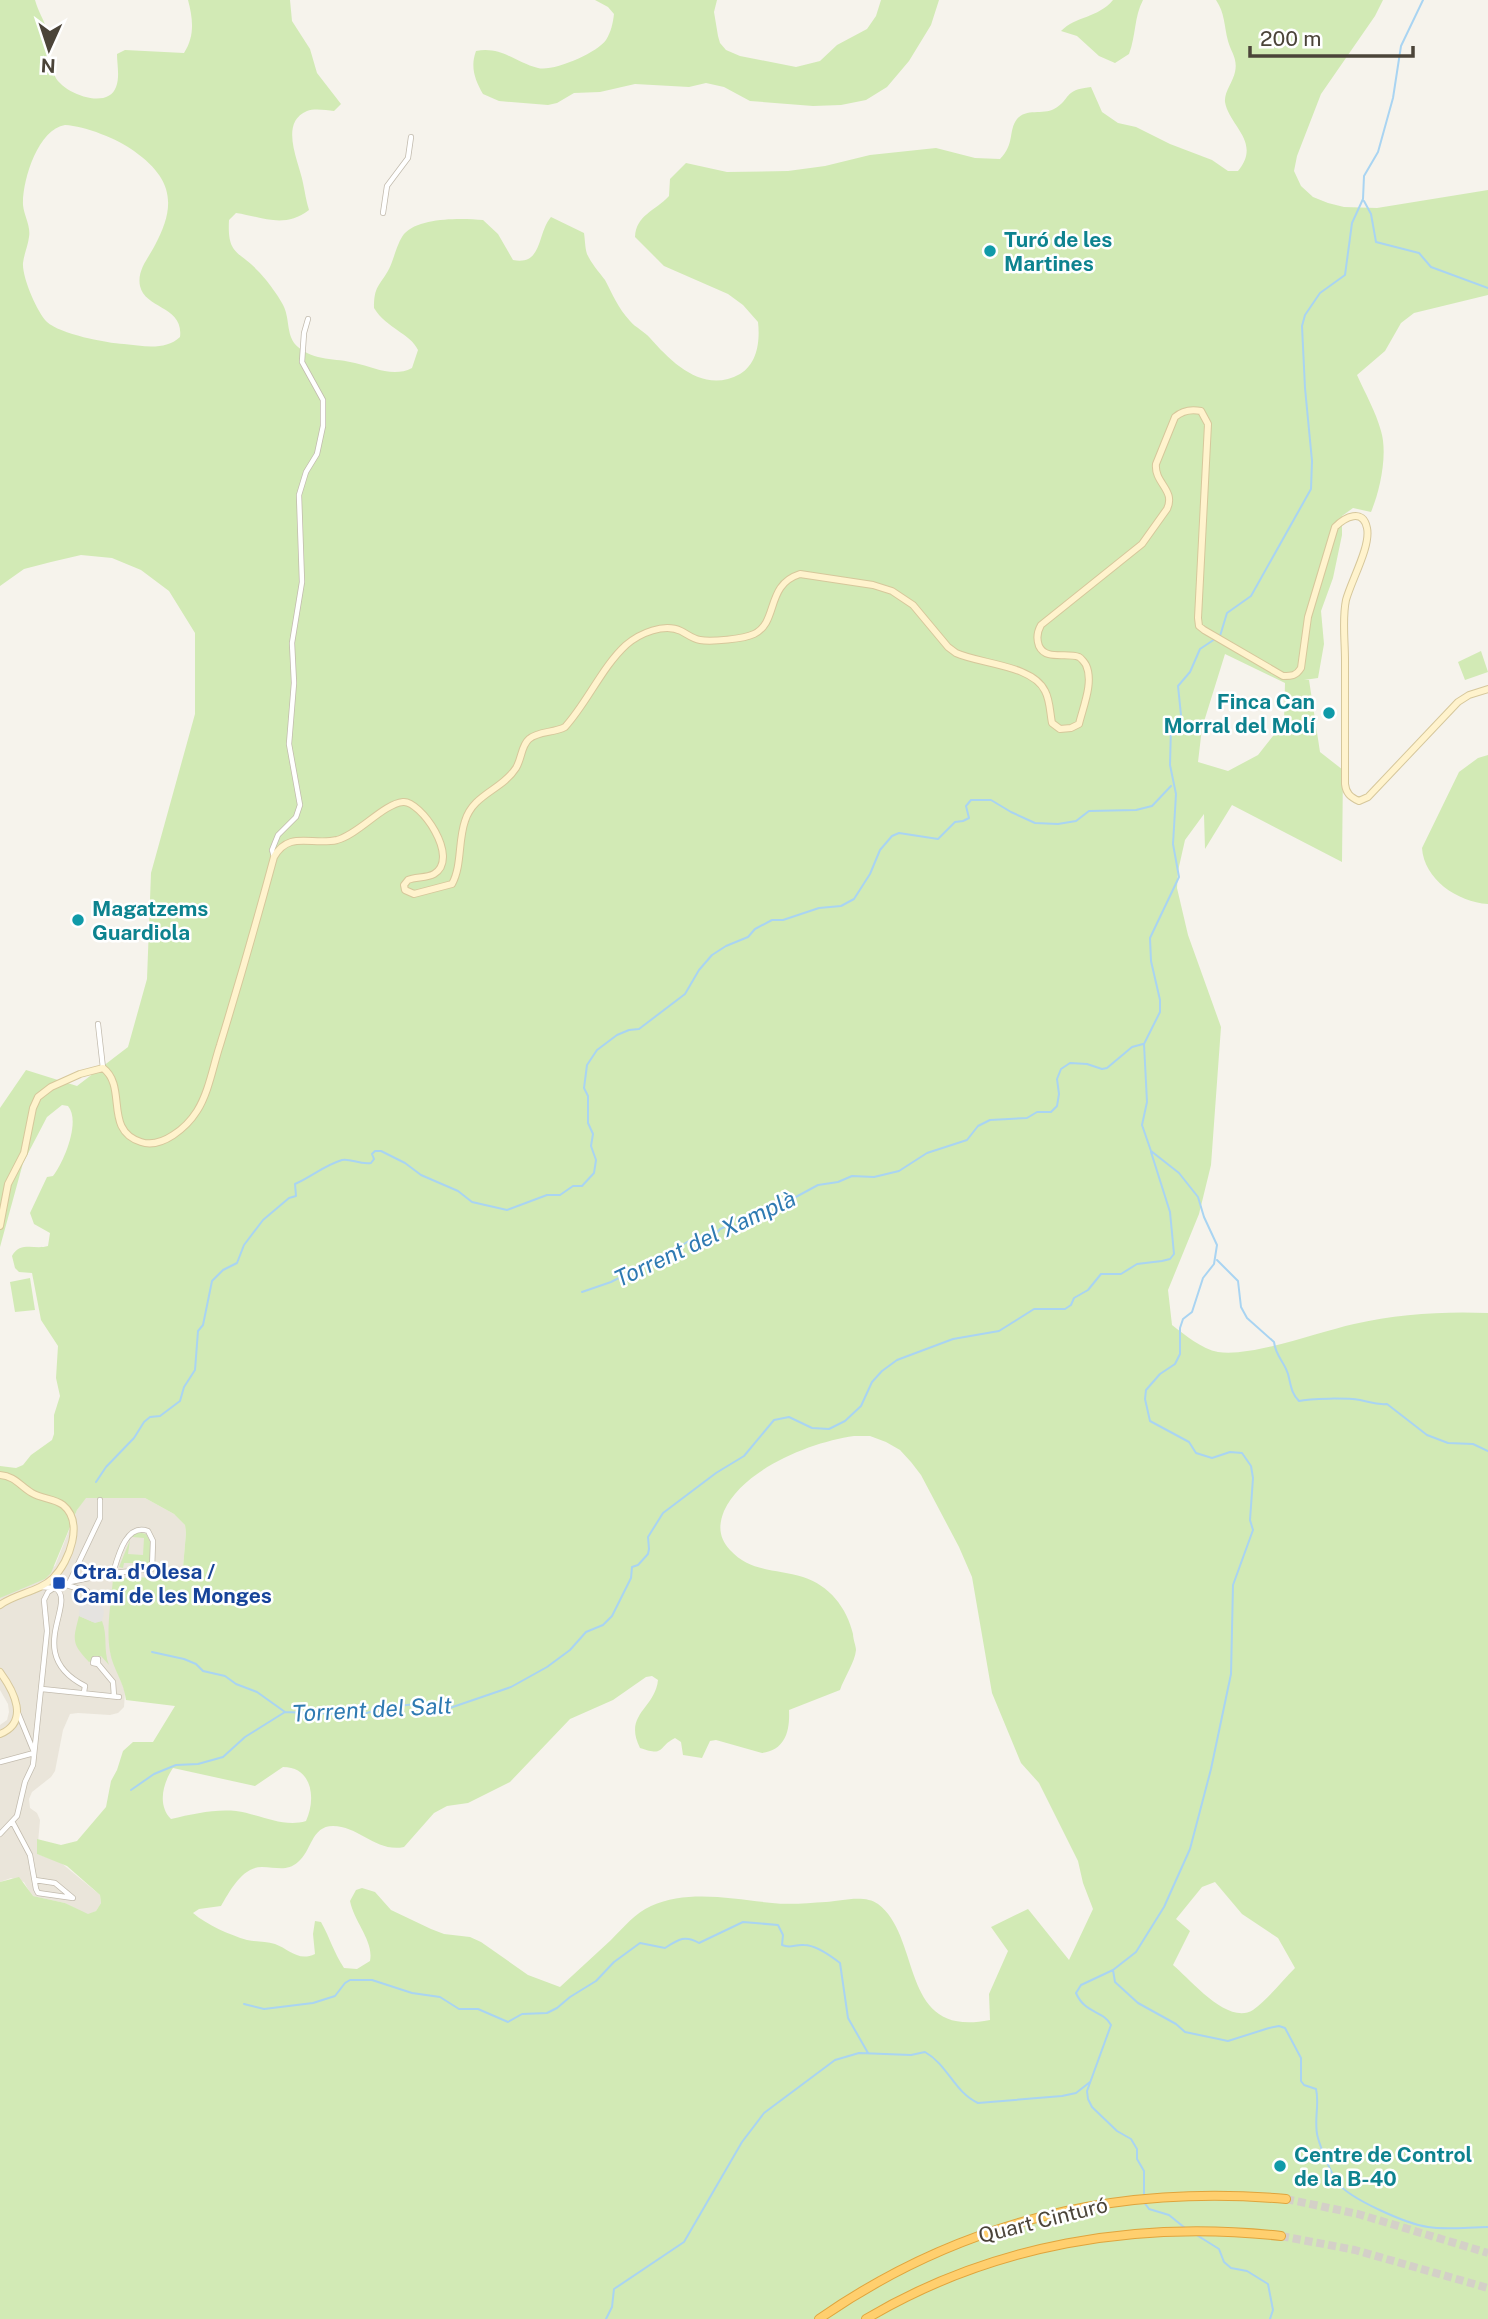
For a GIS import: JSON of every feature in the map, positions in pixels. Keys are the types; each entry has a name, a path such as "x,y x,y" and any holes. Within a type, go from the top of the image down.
{"highway":[{"name":"Quart Cinturó","path":"819,2319 878,2281 947,2247 1019,2222 1097,2204 1193,2195 1286,2199"},
{"name":"Quart Cinturó","path":"866,2319 904,2298 982,2265 1049,2246 1112,2235 1185,2230 1281,2236"}],"street":[{"path":"383,213 387,186 408,158 411,137"},
{"path":"274,857 272,850 278,835 296,817 300,805 289,744 294,683 292,643 302,582 299,495 306,472 317,454 323,426 323,400 302,362 303,332 308,319"},
{"path":"98,1024 103,1068 114,1080 118,1122 125,1133 143,1143 156,1143 169,1138 198,1110 247,960 274,857 280,846 290,841 338,840 394,806 403,802 410,803 417,808 441,841 443,858 433,875 408,880 404,885 405,890 414,894 452,884 456,877 460,840 470,808 516,767 524,744 531,737 565,727 627,645 662,628 680,631 701,640 750,636 764,626 780,586 789,577 800,574 873,585 904,597 956,653 1026,674 1041,684 1046,693 1052,723 1060,729 1079,724 1089,682 1085,663 1079,657 1047,654 1037,642 1037,632 1041,625 1149,537 1170,503 1170,493 1156,471 1156,464 1175,417 1191,409 1201,411 1208,425 1198,618 1199,626 1204,630 1283,676 1297,674 1301,668 1308,617 1335,527 1343,518 1352,515 1362,518 1367,526 1368,538 1345,611 1346,792 1351,797 1359,800 1368,797 1458,702 1469,695 1488,690"},
{"path":"0,1226 8,1184 24,1153 33,1108 38,1097 51,1087 80,1074 103,1068"},
{"path":"0,1475 14,1478 39,1496 60,1502 73,1519 73,1537 62,1564 51,1579 0,1605"},
{"path":"68,1583 100,1518 100,1500"},
{"path":"0,1834 17,1816 25,1782 33,1765 47,1631 44,1600 47,1592 68,1583 113,1573 152,1569 153,1541 148,1531 137,1529 130,1533 113,1573"},
{"path":"68,1583 88,1591"},
{"path":"38,1587 58,1589 62,1597 54,1653 67,1676 85,1686 84,1692"},
{"path":"42,1689 117,1696 113,1682 98,1664"},
{"path":"0,1672 15,1699 34,1753"},
{"path":"0,1734 14,1724 18,1713"},
{"path":"0,1762 34,1753"},
{"path":"13,1823 30,1856 35,1880 38,1893 73,1898 55,1883 35,1880"}],"shaded area":[{"path":"86,1497 145,1498 174,1514 185,1525 186,1533 182,1579 136,1577 110,1652 125,1692 124,1707 118,1713 110,1715 70,1714 63,1730 55,1771 32,1792 29,1799 30,1808 37,1813 40,1820 37,1854 60,1862 100,1895 101,1903 96,1911 88,1915 65,1903 32,1896 24,1882 11,1878 0,1882 0,1725 7,1720 9,1712 8,1704 0,1690 0,1598 55,1566 77,1510"},
{"path":"80,1600 101,1601 104,1612 102,1621 95,1623 79,1616"}],"green space":[{"path":"0,0 35,0 47,30 51,63 58,81 84,97 104,98 116,87 117,54 125,50 184,53 192,27 188,0 290,0 292,21 310,49 317,73 341,104 334,111 307,111 298,117 294,125 293,144 309,210 300,216 282,220 236,213 229,220 229,232 232,246 262,275 280,299 294,343 304,352 383,371 398,372 412,368 418,350 410,339 385,321 374,308 376,291 404,234 411,228 430,222 453,219 483,220 498,234 513,260 523,261 535,253 551,217 584,233 589,257 632,323 679,366 702,378 714,380 740,374 751,364 758,343 758,322 743,305 728,294 664,266 635,237 643,218 669,196 670,179 686,163 727,172 788,171 825,166 870,155 936,148 975,158 1000,159 1008,148 1017,119 1030,113 1054,109 1076,90 1091,87 1102,112 1118,123 1136,127 1212,160 1228,171 1238,171 1247,151 1225,102 1236,63 1223,15 1216,0 1383,0 1375,16 1321,94 1297,156 1294,171 1301,186 1313,197 1344,207 1377,208 1488,190 1488,295 1414,313 1401,323 1385,351 1357,375 1381,431 1384,450 1382,472 1371,512 1353,508 1342,516 1342,535 1333,578 1321,611 1324,644 1318,678 1304,680 1309,680 1320,752 1343,770 1342,862 1232,805 1205,849 1204,814 1185,840 1177,888 1188,935 1221,1027 1211,1165 1199,1214 1168,1290 1172,1325 1200,1345 1218,1352 1249,1351 1387,1318 1438,1313 1488,1313 1488,2319 0,2319 0,1882 19,1877 33,1896 65,1903 88,1914 96,1911 101,1903 100,1895 67,1866 37,1854 37,1839 61,1845 77,1841 106,1807 111,1781 123,1751 133,1742 153,1742 175,1706 126,1700 110,1652 109,1616 113,1579 182,1579 186,1533 185,1525 174,1514 145,1498 86,1498 77,1510 51,1573 45,1579 0,1598 0,1466 16,1468 23,1465 31,1455 52,1440 54,1415 60,1396 56,1378 58,1346 41,1320 32,1273 19,1272 12,1256 23,1247 48,1246 50,1233 34,1224 30,1213 47,1177 53,1176 62,1161 70,1141 73,1121 68,1106 62,1105 47,1117 23,1163 0,1247 0,1108 26,1070 77,1086 128,1047 147,979 151,873 195,714 195,633 169,591 141,570 112,558 81,555 51,562 24,569 0,586","holes":["65,125 73,126 119,142 147,161 164,183 168,206 166,218 143,266 139,281 143,294 176,319 180,327 180,337 174,341 161,346 146,346 95,340 53,326 39,311 23,269 29,233 23,195 34,158 47,136","1225,654 1285,683 1284,722 1258,755 1228,771 1198,762 1202,728","870,1436 886,1442 900,1450 921,1475 972,1577 992,1693 1021,1763 1039,1783 1078,1861 1093,1909 1069,1960 1028,1909 991,1927 1008,1951 989,1994 990,2020 961,2022 940,2015 926,2001 916,1982 902,1939 892,1920 878,1904 866,1899 786,1904 696,1897 666,1901 635,1916 560,1987 528,1975 481,1942 470,1937 444,1934 391,1910 375,1892 362,1888 356,1890 350,1901 369,1946 370,1961 357,1969 344,1968 321,1922 315,1921 315,1954 304,1957 275,1944 233,1935 193,1913 199,1909 221,1906 237,1881 248,1871 262,1867 281,1868 294,1865 303,1857 316,1834 326,1827 342,1827 385,1846 404,1847 434,1813 447,1806 468,1803 510,1782 570,1719 613,1700 646,1677 652,1676 658,1680 652,1698 637,1719 636,1737 640,1748 658,1751 675,1738 681,1742 683,1755 702,1758 710,1741 716,1740 762,1753 776,1748 785,1738 789,1725 789,1710 840,1690 855,1655 853,1634 846,1615 829,1592 803,1577 764,1569 738,1557 724,1541 721,1522 733,1496 762,1470 799,1451 837,1439","283,1767 293,1768 301,1772 310,1786 309,1813 306,1821 297,1823 280,1822 236,1811 204,1812 171,1819 164,1807 163,1794 166,1780 173,1768 255,1786","1215,1882 1242,1914 1278,1938 1295,1968 1253,2010 1232,2012 1210,1999 1173,1965 1190,1931 1176,1919 1202,1887"]},
{"path":"595,0 717,0 714,12 718,36 726,50 740,56 796,67 820,61 837,45 867,29 876,16 881,0 939,0 931,25 909,61 887,87 866,100 841,105 813,106 750,101 724,87 706,83 689,87 635,84 600,92 574,93 548,105 499,101 483,94 474,73 476,51 493,51 538,68 545,68 574,60 601,45 609,34 614,14"},
{"path":"1113,0 1143,0 1129,54 1115,63 1099,56 1077,36 1061,31 1073,22 1101,10"},
{"path":"1481,651 1488,672 1465,680 1458,662"},
{"path":"1488,755 1488,904 1465,899 1444,887 1429,870 1422,848 1459,772 1478,758"},
{"path":"30,1278 35,1310 15,1312 10,1282"},
{"path":"138,1532 146,1534 150,1541 150,1567 146,1567 146,1563 124,1563 123,1568 119,1567 130,1540 128,1554 143,1555 144,1538 132,1537"},
{"path":"79,1616 93,1622 102,1621 109,1665 101,1656 89,1662 79,1650 75,1636"}],"waterway":[{"path":"1220,636 1227,613 1251,596 1311,489 1312,461 1302,326 1305,315 1320,293 1345,275 1352,223 1363,199 1364,176 1378,152 1393,98 1401,46 1423,0"},
{"path":"1364,201 1371,214 1376,242 1419,253 1431,267 1488,288"},
{"path":"1144,2196 1144,2171 1137,2159 1137,2149 1131,2139 1117,2131 1092,2107 1088,2099 1087,2091 1111,2025 1108,2020 1084,2005 1076,1993 1081,1985 1113,1970 1136,1952 1164,1907 1190,1849 1211,1769 1231,1674 1233,1585 1253,1530 1250,1520 1253,1478 1251,1466 1242,1453 1230,1452 1212,1458 1196,1453 1189,1442 1150,1421 1145,1399 1146,1390 1160,1374 1175,1364 1180,1354 1180,1328 1183,1319 1192,1312 1203,1278 1214,1264 1217,1245 1198,1197 1179,1173 1151,1151 1142,1125 1147,1102 1144,1044 1160,1012 1150,938 1179,877 1173,844 1176,794 1170,765 1171,727 1181,715 1178,686 1190,672 1200,649 1215,639"},
{"path":"96,1482 106,1467 134,1438 144,1422 150,1417 160,1416 180,1401 184,1387 195,1370 198,1331 203,1325 212,1281 223,1270 237,1263 244,1245 263,1220 289,1198 296,1196 295,1184 342,1160 371,1163 374,1159 372,1154 381,1151 421,1175 458,1191 472,1202 507,1210 547,1195 560,1195 573,1186 582,1186 594,1173 596,1160 591,1146 593,1134 588,1123 588,1096 584,1088 587,1065 597,1050 617,1035 639,1029 685,994 699,970 712,955 748,937 755,929 772,920 783,920 819,908 841,906 854,899 870,874 880,850 892,836 899,833 938,839 955,822 969,818 966,806 971,800 991,800 1035,823 1058,824 1076,821 1089,811 1136,810 1152,806 1171,786"},
{"name":"Torrent del Xamplà","path":"582,1292 650,1265 692,1239 711,1240 720,1229 727,1226 740,1227 776,1204 781,1205 818,1185 838,1182 852,1176 874,1177 899,1171 927,1153 967,1140 978,1126 990,1120 1027,1118 1037,1112 1051,1112 1057,1106 1057,1079 1061,1069 1070,1063 1107,1068 1132,1047 1143,1044"},
{"name":"Torrent del Salt","path":"131,1790 154,1774 176,1765 198,1764 223,1757 245,1737 285,1712 360,1715 387,1707 417,1704 444,1710 511,1687 547,1667 570,1650 586,1632 603,1625 612,1616 631,1578 632,1567 638,1565 648,1554 648,1537 663,1513 716,1473 744,1456 774,1420 789,1417 812,1428 829,1429 845,1421 861,1406 872,1382 897,1360 953,1339 999,1331 1034,1309 1065,1309 1071,1305 1074,1298 1088,1290 1101,1274 1121,1274 1137,1264 1170,1259 1174,1254 1170,1212 1151,1152"},
{"path":"1217,1260 1238,1281 1241,1307 1247,1318 1274,1342 1299,1401 1347,1399 1387,1404 1427,1435 1448,1443 1473,1444 1488,1451"},
{"path":"152,1652 184,1659 196,1664 203,1671 225,1676 236,1684 257,1692 285,1712"},
{"path":"244,2004 264,2009 313,2003 335,1996 350,1980 372,1980 412,1993 440,1997 459,2009 478,2009 508,2022 522,2014 547,2013 557,2008 596,1981 614,1962 640,1943 665,1948 682,1939 699,1943 743,1922 778,1925 783,1935 782,1945 813,1947 840,1963 848,2018 868,2053"},
{"path":"1113,1970 1115,1982 1138,2003 1185,2032 1228,2041 1269,2028 1285,2028 1301,2058 1301,2081 1304,2085 1316,2089 1319,2143 1337,2182 1353,2196 1379,2210 1419,2225 1443,2228 1488,2227"},
{"path":"606,2319 612,2307 614,2289 684,2242 742,2142 764,2113 835,2060 859,2053 911,2055 925,2052 940,2064 963,2092 978,2103 1062,2096 1076,2093 1090,2082"},
{"path":"1144,2202 1149,2209 1169,2215 1185,2228"},
{"path":"1195,2234 1219,2249 1224,2262 1231,2268 1247,2271 1268,2284 1273,2310 1270,2319"}],"tunnel":[{"path":"1286,2199 1358,2214 1488,2253"},
{"path":"1281,2236 1355,2250 1488,2288"}],"place":[{"name":"Turó de les Martines","path":"990,251"},
{"name":"Finca Can Morral del Molí","path":"1329,713"},
{"name":"Magatzems Guardiola","path":"78,920"},
{"name":"Ctra. d'Olesa / Camí de les Monges","path":"59,1583"},
{"name":"Centre de Control de la B-40","path":"1280,2166"}]}
